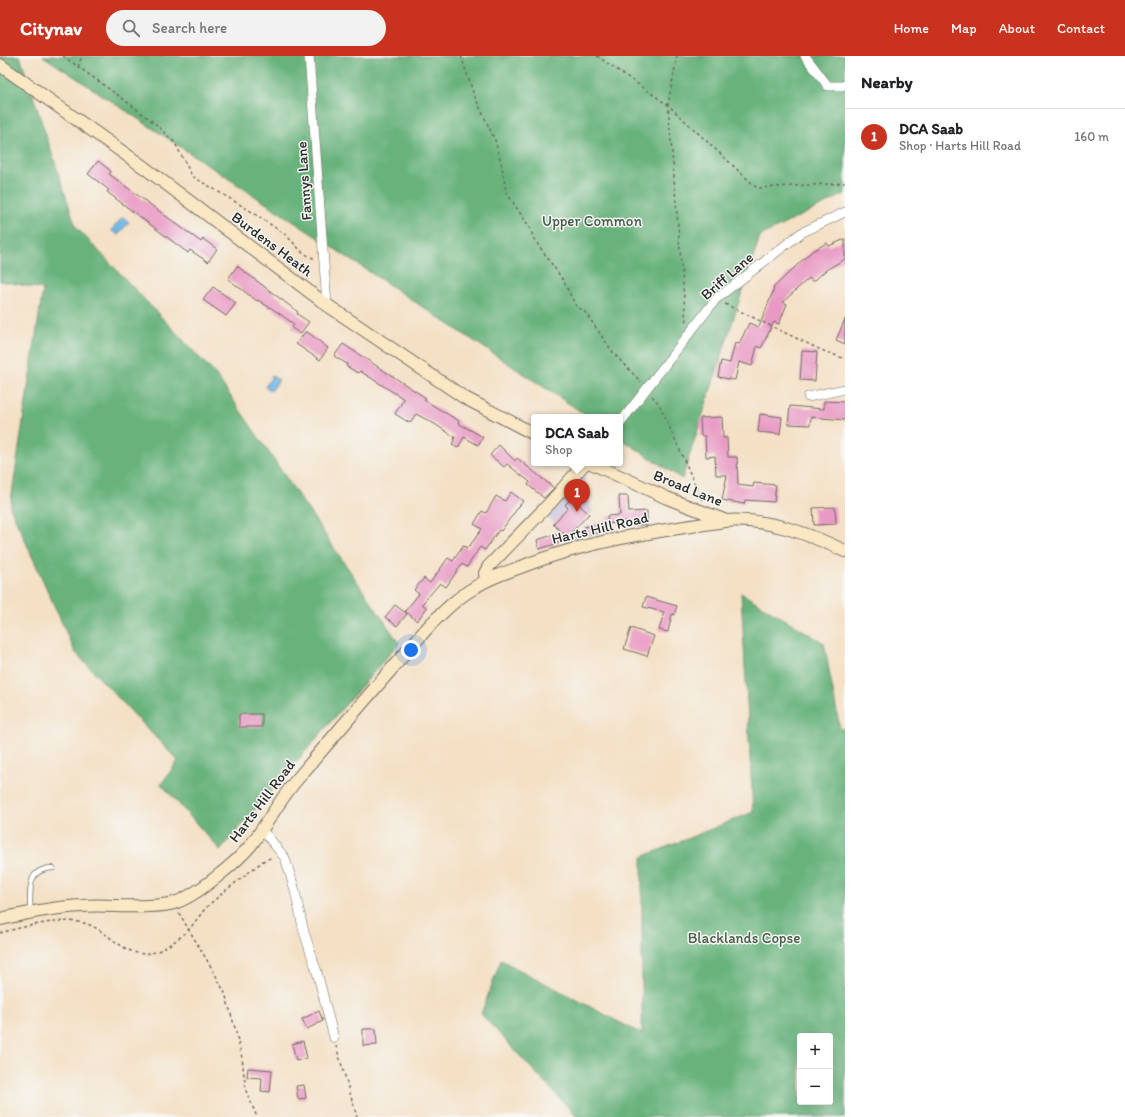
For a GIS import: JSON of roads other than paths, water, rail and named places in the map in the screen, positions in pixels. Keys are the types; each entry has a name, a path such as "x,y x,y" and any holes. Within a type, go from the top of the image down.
{"street":[{"name":"Fannys Lane","path":"310,56 327,305"},
{"path":"805,56 828,86 845,85"},
{"name":"Burdens Heath","path":"0,65 145,168 327,305 465,398 531,432"},
{"name":"Briff Lane","path":"623,419 716,299 801,233 845,212"},
{"path":"808,397 845,389"},
{"name":"Harts Hill Road","path":"486,581 485,573 489,566 551,502 582,466"},
{"name":"Broad Lane","path":"598,466 667,498 725,521 757,522 780,526 819,539 845,551"},
{"name":"Harts Hill Road","path":"0,919 30,912 84,906 173,903 191,894 218,876 249,847 291,787 430,625 462,596 486,581 531,562 565,551 597,542 725,521"},
{"path":"261,830 285,858 334,1038"}],"lane":[{"path":"30,912 31,882 33,876 41,869 53,868"}],"water":[{"path":"123,217 129,222 118,235 111,230"},
{"path":"272,376 279,380 271,391 265,387"}],"place":[{"name":"DCA Saab","path":"577,512"}],"park label":[{"name":"Upper Common","path":"592,221"},
{"name":"Blacklands Copse","path":"744,938"}]}
